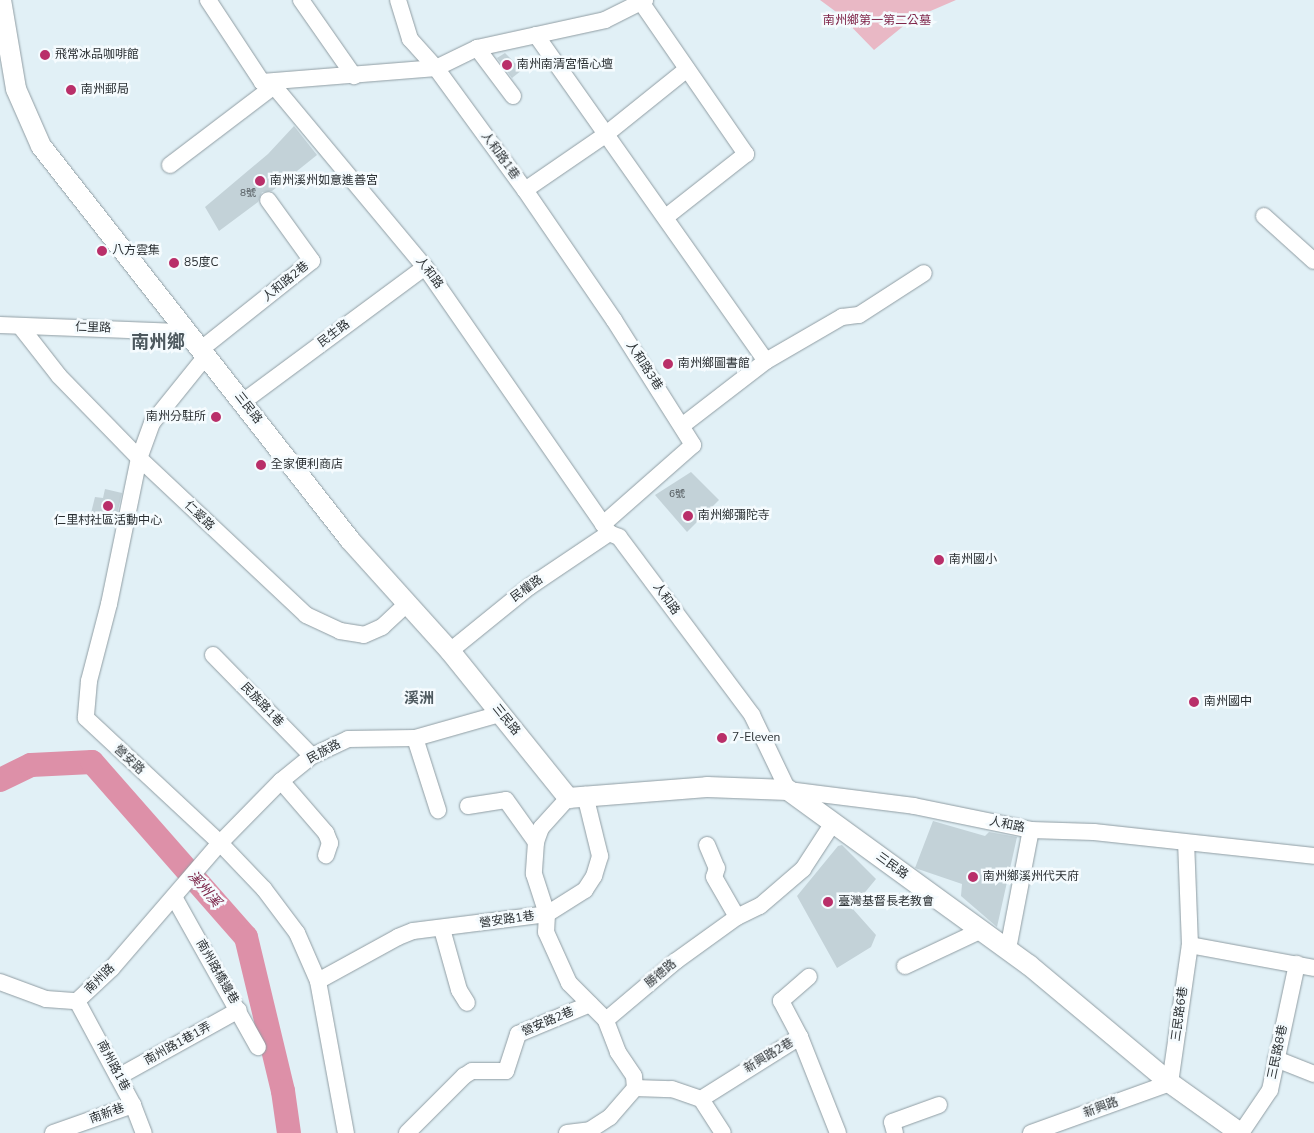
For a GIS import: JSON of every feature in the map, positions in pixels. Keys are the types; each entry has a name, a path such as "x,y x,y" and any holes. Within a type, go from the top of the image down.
{"main road":[{"name":"三民路","path":"2,4 16,89 42,146 186,332 244,401 350,540 450,651 500,714 577,796"},
{"path":"577,796 707,787 788,790"},
{"name":"三民路","path":"788,790 1008,949 1170,1083 1240,1133"}],"street":[{"name":"人和路","path":"208,0 268,84 425,267 606,528 619,537 752,715 788,790 914,806 1031,830 1094,832 1314,856"},
{"path":"300,0 354,76"},
{"name":"人和路1巷","path":"398,0 410,39 436,68 525,190 605,135 687,69"},
{"path":"170,165 268,84 436,68 478,48 605,20 643,1 746,154 666,217"},
{"path":"536,35 766,361"},
{"path":"478,48 513,96"},
{"name":"人和路3巷","path":"525,190 683,425 693,445 606,528"},
{"name":"人和路2巷","path":"203,353 312,261 268,200"},
{"path":"1264,216 1314,261"},
{"name":"民生路","path":"244,401 425,267"},
{"path":"683,425 766,361 842,316 859,315 924,273"},
{"name":"仁里路","path":"0,325 186,332"},
{"name":"仁愛路","path":"20,326 59,376 139,458 306,615 340,631 364,635 382,627 408,603"},
{"name":"營安路","path":"203,353 152,423 139,458 109,604 89,681 86,718 216,849 264,889 297,932 318,981 346,1133"},
{"name":"民權路","path":"450,651 606,528"},
{"name":"民族路1巷","path":"213,655 312,756"},
{"name":"民族路","path":"216,849 281,781 312,756 348,739 416,738 500,714"},
{"path":"416,738 438,810"},
{"path":"281,781 326,833 330,843 326,856"},
{"path":"567,1133 591,1132 610,1117 635,1088 634,1076 618,1052 606,1020 569,983 546,932 547,914 534,874 536,842 541,828 577,796"},
{"name":"營安路1巷","path":"318,981 398,936 547,914 584,890 594,876 600,856 577,796"},
{"path":"468,806 506,800 536,842"},
{"name":"勝德路","path":"606,1020 676,961 737,917 760,906 803,869 833,822"},
{"path":"1008,949 1031,830"},
{"name":"三民路6巷","path":"1170,1083 1190,945 1186,843"},
{"path":"707,846 717,868 714,877 737,917"},
{"name":"南州路","path":"0,982 46,999 78,1001 112,968 216,849"},
{"name":"南州路橋邊巷","path":"174,896 258,1047"},
{"path":"442,929 459,990 468,1003"},
{"path":"905,966 982,930"},
{"path":"1190,945 1314,968"},
{"name":"三民路8巷","path":"1240,1133 1270,1090 1297,964"},
{"path":"800,1037 781,1001 809,977"},
{"name":"南州路1巷","path":"78,1001 133,1105 144,1133"},
{"name":"營安路2巷","path":"407,1133 464,1076 472,1071 506,1071 518,1034 590,1004"},
{"name":"南州路1巷1弄","path":"118,1077 239,1010"},
{"name":"新興路2巷","path":"701,1099 800,1037 838,1133"},
{"path":"1276,1059 1314,1074"},
{"name":"新興路","path":"1042,1131 1170,1083"},
{"path":"635,1088 672,1089 701,1099 723,1133"},
{"name":"南新巷","path":"53,1133 133,1105"},
{"path":"896,1133 892,1122 939,1105"}],"green space":[{"name":"南州鄉第一第二公墓","path":"820,0 956,0 912,19 874,50 839,14"}],"building":[{"name":"南州南清宮悟心壇","path":"505,53 522,70 512,78 497,58"},
{"name":"南州溪州如意進善宮","path":"294,126 317,155 272,191 262,192 258,202 219,231 205,207 268,154"},
{"name":"南州鄉彌陀寺","path":"691,472 719,500 687,532 655,495"},
{"name":"仁里村社區活動中心","path":"105,489 122,493 116,519 91,513 95,497 103,498"},
{"name":"南州鄉溪州代天府","path":"933,821 985,836 989,832 1017,837 997,927 961,896 962,884 915,868"},
{"name":"臺灣基督長老教會","path":"842,845 876,879 852,908 876,935 871,947 837,968 797,896 838,846"}],"waterway":[{"name":"溪州溪","path":"0,780 31,765 92,762 246,937 283,1091 289,1133"}],"place":[{"name":"飛常冰品咖啡館","path":"45,55"},
{"name":"南州南清宮悟心壇","path":"507,65"},
{"name":"南州郵局","path":"71,90"},
{"name":"南州溪州如意進善宮","path":"260,181"},
{"name":"八方雲集","path":"102,251"},
{"name":"85度C","path":"174,263"},
{"name":"南州鄉圖書館","path":"668,364"},
{"name":"南州分駐所","path":"216,417"},
{"name":"全家便利商店","path":"261,465"},
{"name":"仁里村社區活動中心","path":"108,506"},
{"name":"南州鄉彌陀寺","path":"688,516"},
{"name":"南州國小","path":"939,560"},
{"name":"南州國中","path":"1194,702"},
{"name":"7-Eleven","path":"722,738"},
{"name":"南州鄉溪州代天府","path":"973,877"},
{"name":"臺灣基督長老教會","path":"828,902"}],"district":[{"name":"南州鄉","path":"158,342"},
{"name":"溪洲","path":"419,699"}]}
